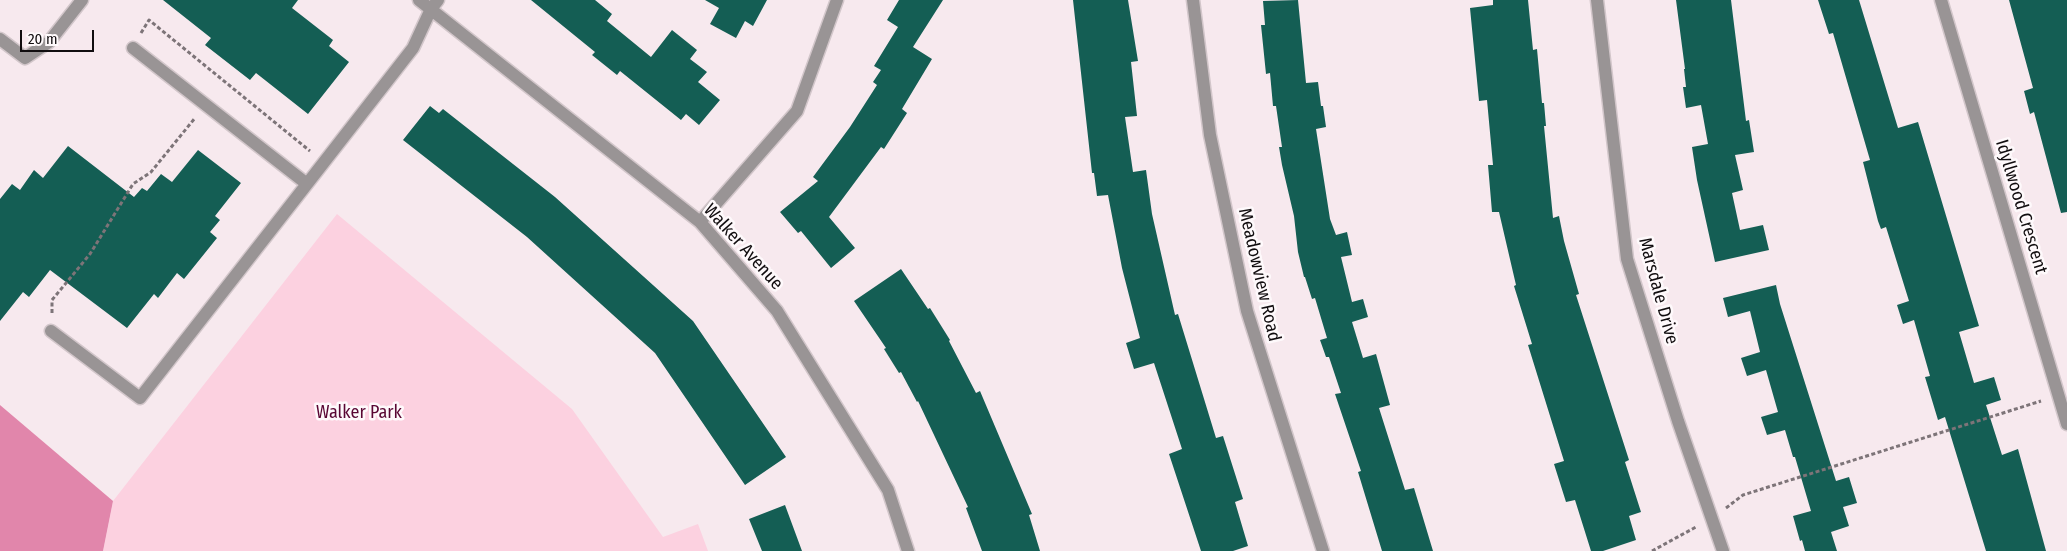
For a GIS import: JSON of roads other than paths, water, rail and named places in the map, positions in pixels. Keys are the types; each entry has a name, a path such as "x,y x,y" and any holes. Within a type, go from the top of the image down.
{"street":[{"path":"0,39 25,58 49,42 82,0"},
{"name":"Walker Avenue","path":"419,0 434,4 700,222 777,311 888,490 908,551"},
{"path":"700,222 797,111 837,0"},
{"name":"Meadowview Road","path":"1193,0 1210,135 1247,311 1323,551"},
{"name":"Marsdale Drive","path":"1597,0 1627,259 1678,421 1723,551"},
{"name":"Idyllwood Crescent","path":"1941,0 2067,424"},
{"path":"52,331 140,398 413,48 434,4"},
{"path":"133,48 307,184"}],"park label":[{"name":"Walker Park","path":"359,413"}]}
